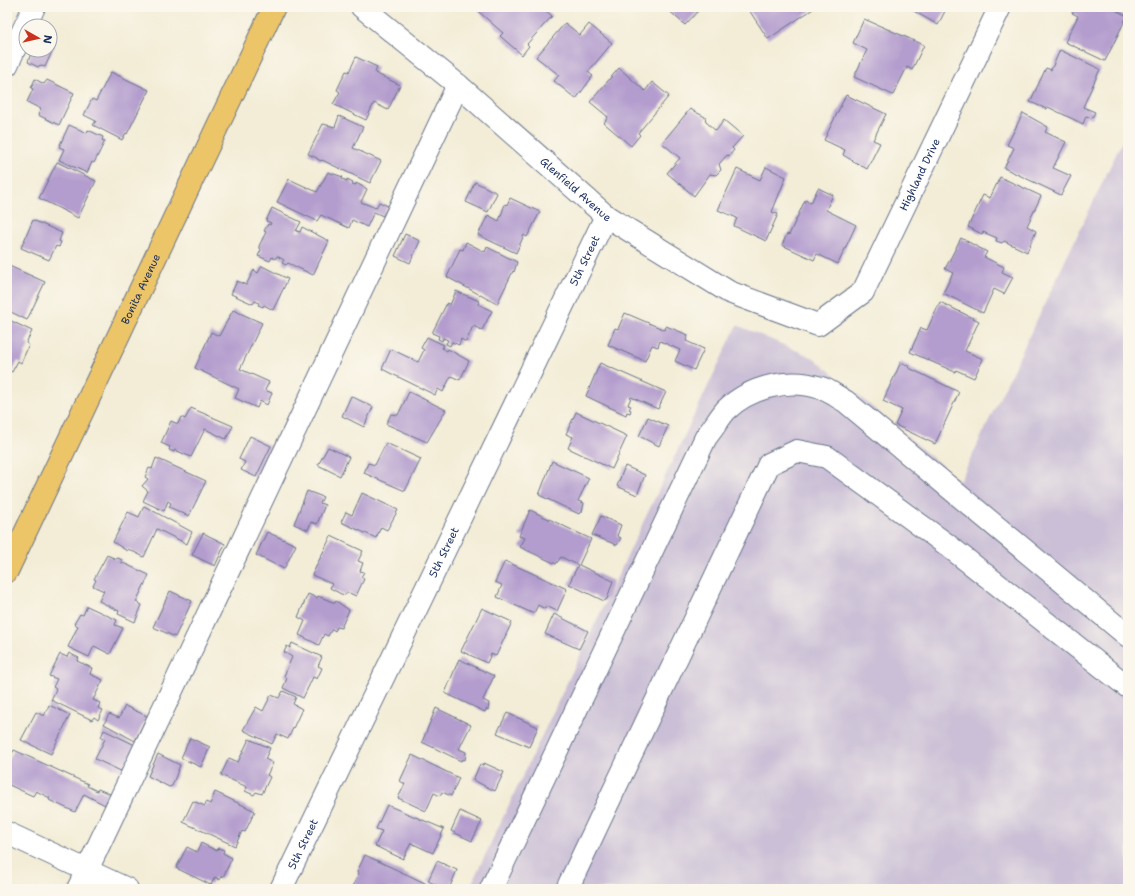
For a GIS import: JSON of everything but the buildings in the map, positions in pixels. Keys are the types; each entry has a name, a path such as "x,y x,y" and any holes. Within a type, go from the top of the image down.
{"main road":[{"name":"Bonita Avenue","path":"7,571 274,7"}],"street":[{"path":"7,65 34,7"},
{"name":"Glenfield Avenue","path":"362,7 458,85 606,216 729,292 818,325"},
{"name":"Highland Drive","path":"818,325 863,292 1000,7"},
{"path":"82,879 458,85"},
{"name":"5th Street","path":"281,889 606,216"},
{"path":"491,889 706,438 727,410 750,394 772,385 795,384 821,388 844,401 1128,636"},
{"path":"567,889 768,464 797,451 828,457 946,544 1128,687"},
{"path":"7,832 82,879 127,889"}],"shaded area":[{"path":"1128,129 1128,889 469,889 737,325 814,358 960,481"}]}
